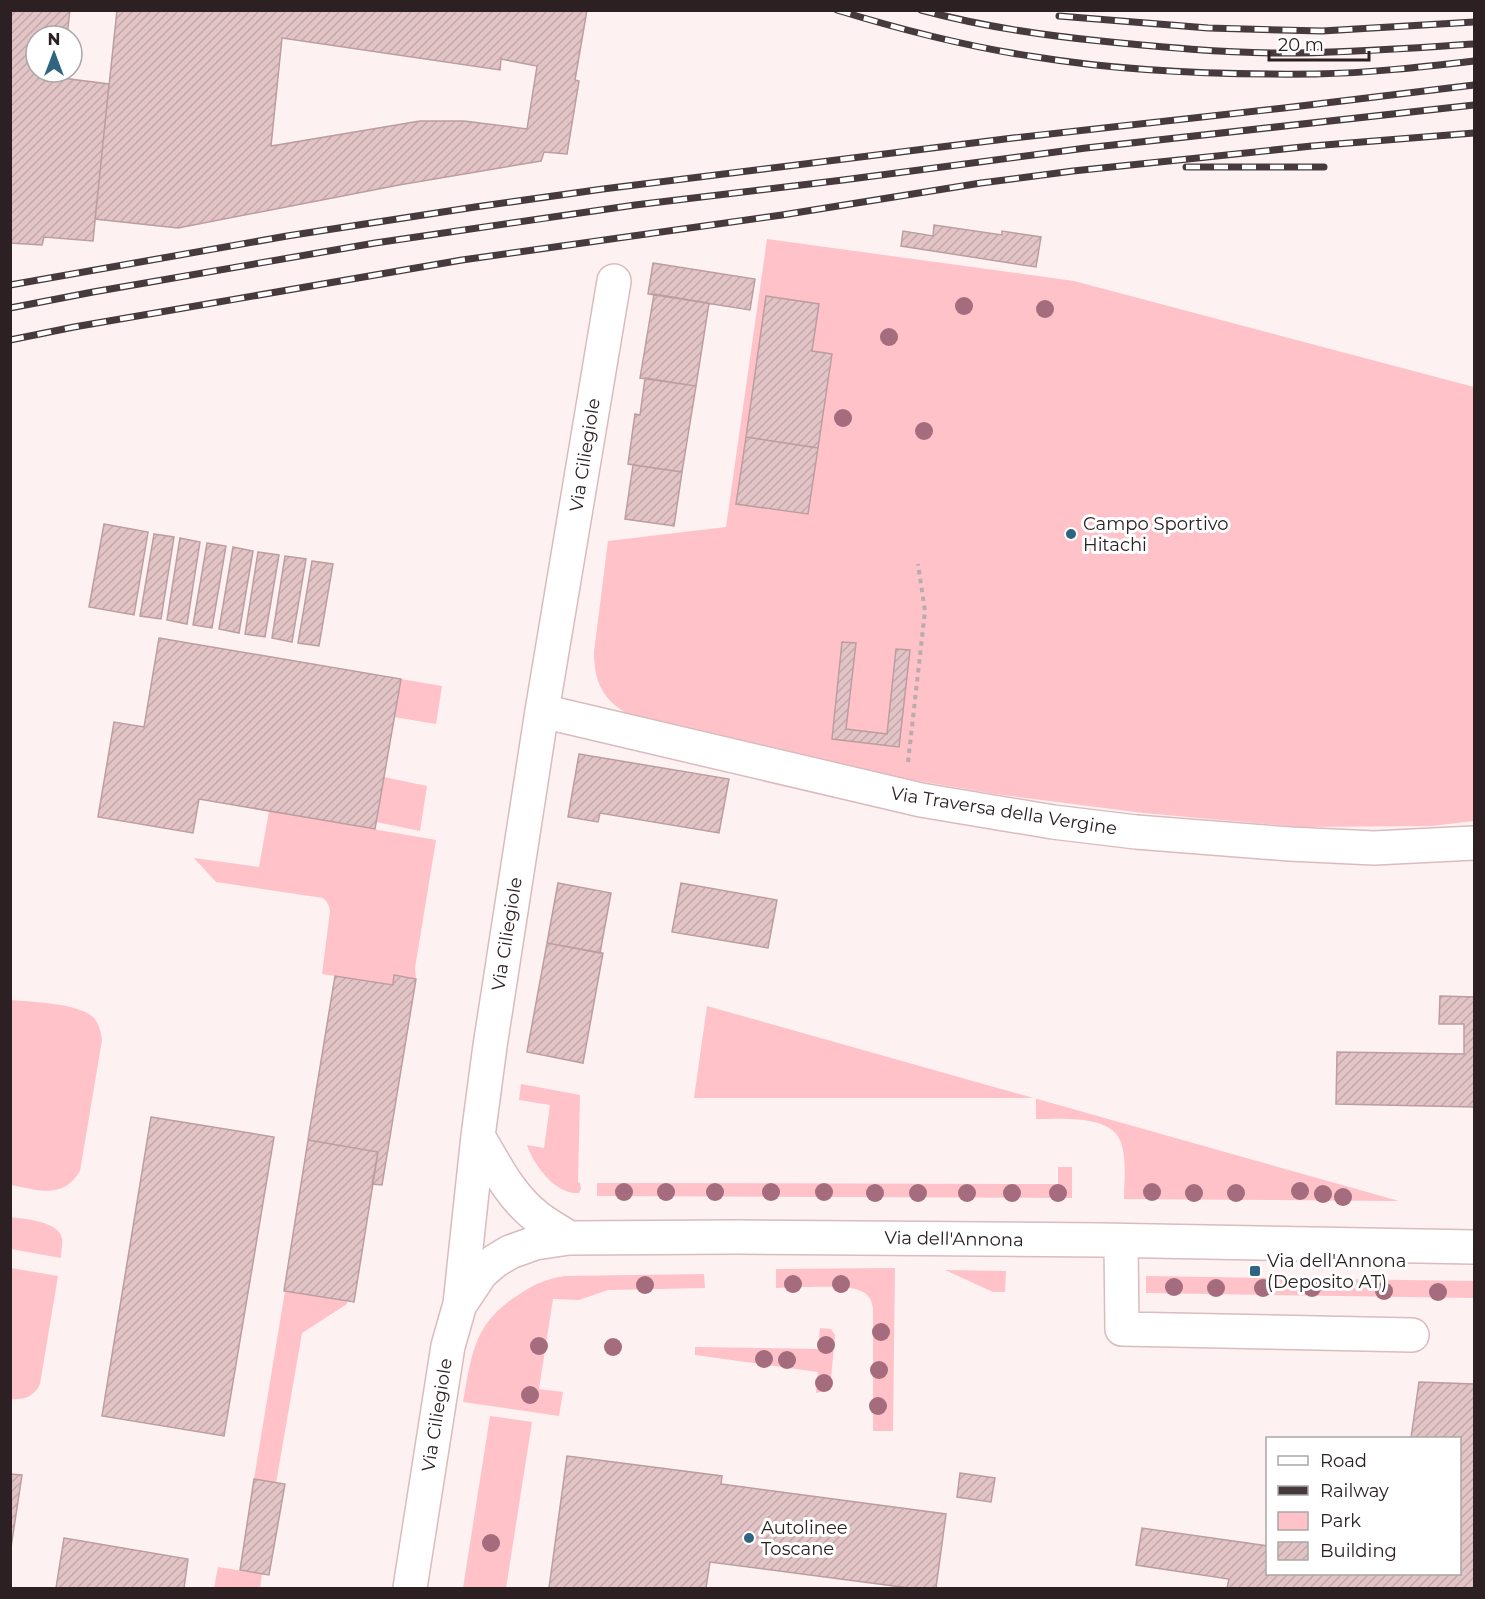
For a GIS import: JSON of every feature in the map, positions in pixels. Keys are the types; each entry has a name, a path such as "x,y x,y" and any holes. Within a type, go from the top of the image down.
{"street":[{"name":"Via Ciliegiole","path":"410,1588 448,1346 460,1304 490,1046 542,711 614,281"},
{"name":"Via Traversa della Vergine","path":"542,711 921,800 1065,824 1257,842 1374,848 1474,843"},
{"path":"478,1136 515,1196 537,1217 570,1238"},
{"name":"Via dell'Annona","path":"460,1304 481,1273 510,1252 535,1243 570,1238 737,1236 1474,1247"},
{"path":"1121,1242 1122,1329 1412,1335"}],"path":[{"path":"918,564 925,611 908,769 921,800"}],"green space":[{"name":"Campo Sportivo Hitachi","path":"767,239 1074,281 1474,387 1474,821 1431,826 1300,827 1143,813 995,794 854,770 630,715 621,710 602,690 594,663 608,541 726,527"},
{"path":"401,679 442,686 436,724 394,717"},
{"path":"384,777 427,786 420,831 376,822"},
{"path":"269,811 436,840 415,968 416,979 395,975 393,985 322,974 330,911 328,903 323,898 216,882 194,858 259,867"},
{"path":"10,1000 55,1004 78,1009 94,1018 100,1031 102,1040 80,1171 66,1186 58,1189 49,1191 11,1185"},
{"path":"707,1006 1033,1098 694,1098"},
{"path":"521,1084 580,1095 578,1182 581,1189 579,1193 570,1192 554,1184 540,1170 530,1153 527,1145 544,1148 550,1105 519,1100"},
{"path":"1036,1099 1399,1201 1124,1199 1124,1156 1116,1134 1108,1127 1085,1120 1036,1119"},
{"path":"1058,1167 1072,1167 1072,1198 597,1196 597,1183 1058,1184"},
{"path":"10,1217 48,1224 59,1232 62,1238 61,1258 11,1249"},
{"path":"11,1268 58,1276 40,1384 32,1395 15,1399 10,1399"},
{"path":"895,1268 893,1431 873,1431 873,1309 870,1298 854,1289 776,1288 776,1269"},
{"path":"945,1270 1006,1271 1005,1292 993,1292"},
{"path":"704,1274 705,1288 608,1290 579,1300 553,1299 539,1389 563,1392 559,1416 463,1402 472,1355 483,1329 503,1306 529,1288 547,1280 565,1276"},
{"path":"1146,1276 1474,1281 1474,1298 1146,1293"},
{"path":"285,1291 347,1301 347,1304 302,1333 276,1483 254,1479"},
{"path":"820,1328 831,1329 835,1335 830,1390 816,1393 818,1372 695,1355 695,1347 818,1349"},
{"path":"490,1416 532,1422 506,1588 463,1588"},
{"path":"218,1567 262,1574 260,1588 214,1588"}],"building":[{"path":"10,10 70,10 68,24 24,24 24,84 84,84 84,81 109,84 93,241 44,237 42,245 10,243"},
{"path":"117,10 587,10 575,80 579,81 567,154 544,152 541,161 399,185 178,228 95,219","holes":["282,38 500,70 501,59 537,66 527,129 464,121 420,121 271,146"]},
{"path":"934,225 1002,235 1002,231 1041,237 1036,267 901,246 903,231 933,236"},
{"path":"653,263 755,279 750,310 648,294"},
{"path":"654,294 709,303 696,386 640,378"},
{"path":"766,296 819,304 812,351 832,354 818,448 746,437"},
{"path":"645,378 696,386 682,472 628,464 635,414 640,415"},
{"path":"746,437 818,448 808,514 736,504"},
{"path":"633,465 682,472 674,526 625,519"},
{"path":"104,524 148,532 134,615 89,607"},
{"path":"154,534 174,537 161,619 140,616"},
{"path":"180,538 200,542 187,624 167,620"},
{"path":"207,543 226,546 212,628 193,625"},
{"path":"233,547 253,551 239,633 219,629"},
{"path":"258,552 279,555 265,637 245,634"},
{"path":"285,556 306,559 292,642 272,638"},
{"path":"312,561 333,564 319,646 298,643"},
{"path":"159,638 401,679 375,829 199,799 193,833 98,817 114,722 144,727"},
{"path":"842,642 856,643 846,729 887,734 896,649 910,650 899,747 832,739"},
{"path":"579,754 729,779 719,833 600,813 598,822 568,817"},
{"path":"558,883 611,893 600,953 547,943"},
{"path":"681,883 777,900 768,948 672,932"},
{"path":"547,943 603,953 583,1063 527,1052"},
{"path":"394,975 416,979 382,1185 372,1184 378,1152 308,1140 335,976 393,985"},
{"path":"1440,996 1474,997 1474,1107 1336,1104 1337,1052 1464,1054 1464,1024 1439,1024"},
{"path":"151,1117 274,1137 224,1436 102,1416"},
{"path":"308,1140 378,1152 354,1302 284,1291"},
{"path":"1419,1382 1474,1384 1474,1588 1227,1588 1229,1579 1136,1565 1142,1528 1266,1546 1266,1575 1461,1575 1461,1437 1411,1437"},
{"name":"Autolinee Toscane","path":"567,1456 722,1476 721,1484 946,1514 936,1588 909,1588 710,1562 706,1588 549,1588"},
{"path":"960,1473 995,1478 991,1502 957,1497"},
{"path":"10,1474 22,1475 10,1554"},
{"path":"254,1479 285,1484 269,1575 240,1570"},
{"path":"64,1538 188,1559 184,1588 56,1588"}],"railway":[{"path":"837,10 911,31 1011,53 1141,69 1211,73 1316,74 1376,71 1474,61"},
{"path":"921,10 965,21 1033,33 1214,51 1331,52 1474,44"},
{"path":"1059,16 1208,28 1322,31 1474,22"},
{"path":"10,285 287,236 603,189 1013,138 1474,85"},
{"path":"10,308 375,243 635,205 1086,148 1474,105"},
{"path":"10,340 462,260 782,215 981,183 1312,146 1474,133"},
{"path":"1186,167 1324,167"}],"place":[{"name":"Campo Sportivo Hitachi","path":"1071,534"},
{"name":"Via dell'Annona (Deposito AT)","path":"1255,1271"},
{"name":"Autolinee Toscane","path":"749,1538"}]}
